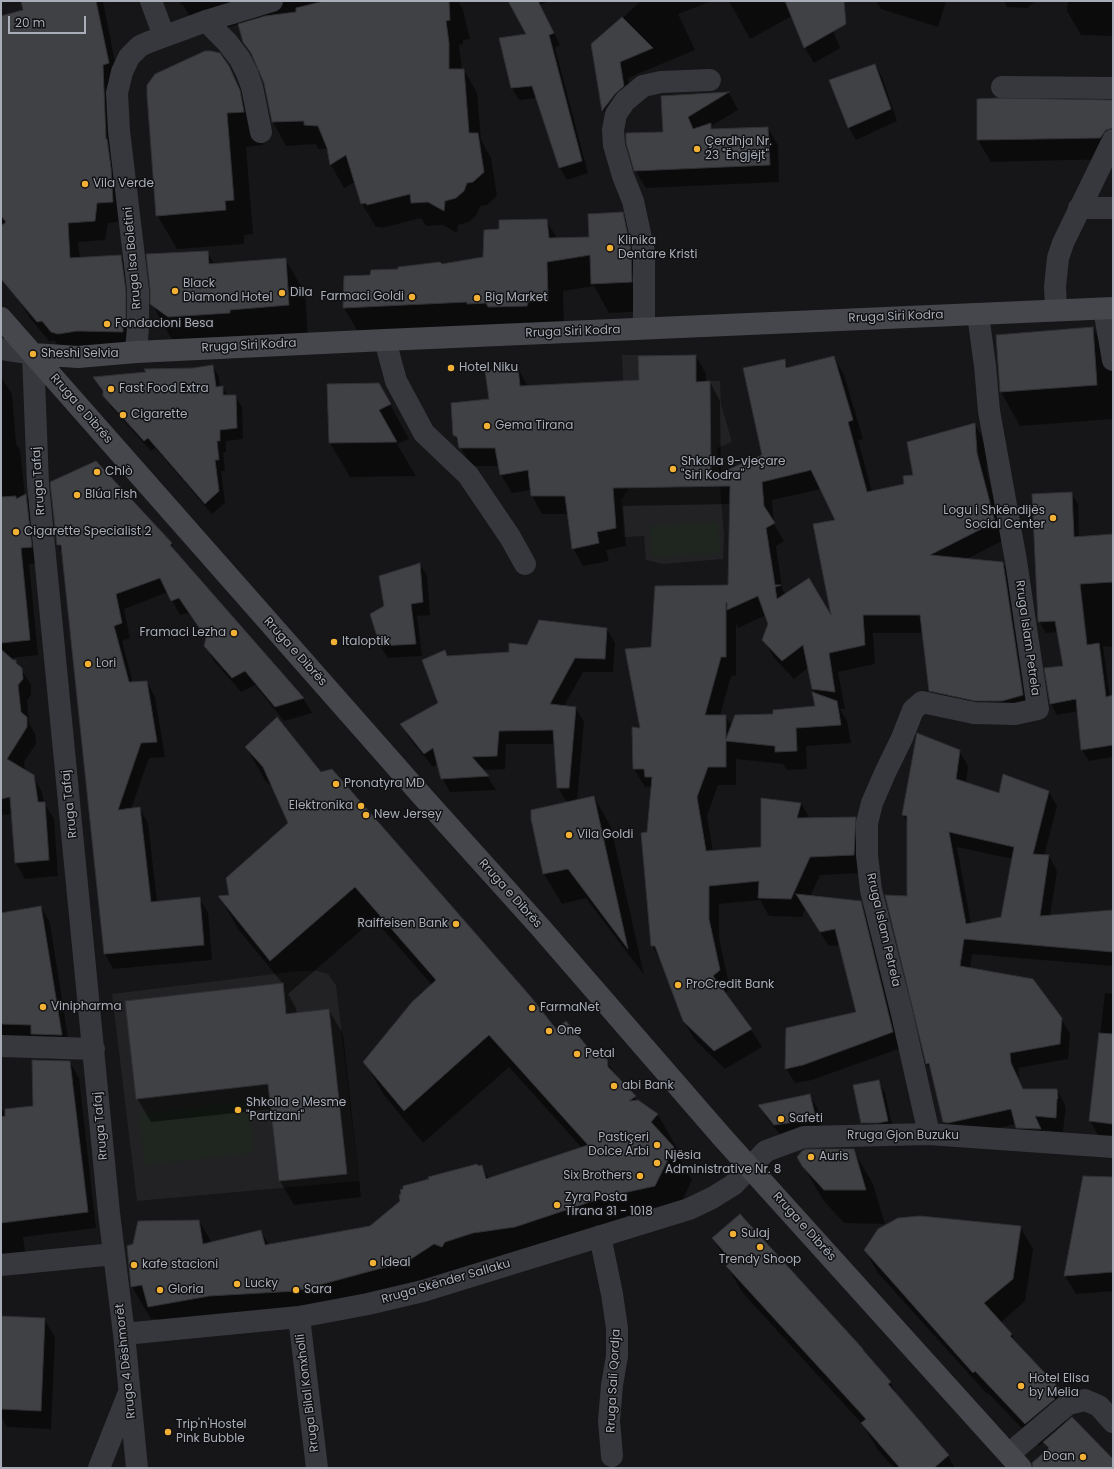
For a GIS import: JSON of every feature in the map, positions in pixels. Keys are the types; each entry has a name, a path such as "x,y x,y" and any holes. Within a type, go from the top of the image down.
{"main road":[{"name":"Rruga Siri Kodra","path":"33,354 78,357 136,352 385,340 1108,308"},
{"name":"Rruga e Dibrës","path":"1,318 403,775 545,933 750,1168 1015,1461"}],"street":[{"path":"151,1 164,36"},
{"name":"Rruga Isa Boletini","path":"136,352 138,290 133,240 122,166 117,94 122,72 130,57 140,46 206,21 272,1"},
{"path":"206,21 227,42 240,59 247,73 252,87 261,132"},
{"path":"644,328 644,252 633,201 622,176 614,145 613,130 616,114 625,101 643,86 661,82 710,80"},
{"path":"1002,87 1113,88"},
{"path":"1056,310 1055,287 1058,258 1063,243 1113,140"},
{"path":"1079,208 1113,208"},
{"path":"1108,308 1113,360"},
{"name":"Rruga Islam Petrela","path":"929,1134 872,890 867,855 868,816 874,797 902,738 913,710 922,702 974,713 1015,714 1038,709 1016,561 989,411 978,314"},
{"path":"385,340 396,381 424,433 468,475 510,537 525,564"},
{"path":"1,349 33,354"},
{"name":"Rruga Tafaj","path":"33,354 38,484 114,1254"},
{"path":"1,1046 94,1049"},
{"name":"Rruga Gjon Buzuku","path":"750,1168 766,1151 804,1137 929,1134 1113,1147"},
{"name":"Rruga Skënder Sallaku","path":"124,1334 299,1317 368,1304 423,1291 689,1209 712,1198 733,1185 750,1168"},
{"name":"Rruga Sali Qordja","path":"600,1236 612,1294 617,1328 617,1356 612,1385 609,1421 612,1456"},
{"path":"1,1265 114,1254"},
{"name":"Rruga 4 Dëshmorët","path":"114,1254 124,1334 136,1468"},
{"name":"Rruga Bilal Konxholli","path":"299,1317 317,1468"},
{"path":"99,1468 129,1391"},
{"path":"1015,1461 1068,1404 1085,1400 1099,1406 1113,1422"}],"shaded area":[{"name":"Shkolla 9-vjeçare \"Siri Kodra\"","path":"622,355 696,355 696,381 720,381 721,404 732,442 717,448 724,535 723,559 662,564 646,560 644,536 624,537 621,500 628,490"},
{"path":"718,522 720,553 651,557 650,526"},
{"name":"Shkolla e Mesme \"Partizani\"","path":"298,971 318,971 328,974 336,985 359,1181 137,1201 112,994"},
{"path":"249,1101 254,1153 145,1165 139,1114"}],"building":[{"path":"21,1 96,1 109,63 103,65 106,139 111,168 113,202 97,203 95,221 68,223 70,258 121,255 126,291 126,325 123,325 123,332 77,331 58,334 51,332 42,321 37,322 1,279 1,226 6,222 1,216 1,16 23,10"},
{"path":"324,1 449,1 450,20 446,21 449,43 449,69 464,69 469,133 478,133 484,172 473,182 467,183 464,191 456,198 445,201 444,211 428,202 411,203 410,194 367,205 366,203 361,204 346,155 330,165 327,148 318,126 304,125 304,121 272,122 264,83 251,53 243,42 238,24 265,16 296,12 296,8"},
{"path":"508,1 538,1 554,33 549,35 582,161 559,168 532,86 511,88 499,38 526,34"},
{"path":"785,1 844,1 846,24 804,48"},
{"path":"622,17 653,48 620,62 624,86 615,94 602,111 591,44"},
{"path":"205,51 220,53 229,66 240,90 244,112 227,113 234,200 225,201 226,210 156,216 147,85 155,74"},
{"path":"875,64 891,109 848,128 829,80"},
{"name":"Çerdhja Nr. 23 \"Ëngjëjt\"","path":"729,92 688,117 693,129 711,123 711,129 768,127 770,165 634,171 626,143 626,133 663,132 661,96"},
{"path":"977,99 1113,100 1113,128 1106,130 1100,138 977,140"},
{"path":"623,212 631,250 632,282 591,284 590,255 547,262 548,300 528,302 527,306 488,307 486,303 467,304 467,302 343,308 344,276 370,275 371,270 398,269 398,267 440,262 442,264 483,257 484,230 499,229 499,220 547,219 549,238 589,237 588,214"},
{"path":"208,251 209,264 286,258 289,305 230,310 230,313 168,317 150,304 146,254"},
{"path":"1093,327 1097,385 1000,392 996,335"},
{"path":"696,355 696,382 710,381 711,477 762,455 743,368 785,359 786,368 834,356 853,420 848,422 867,492 904,484 903,476 913,475 907,442 975,423 977,453 995,522 930,555 1003,562 1023,695 1002,701 975,701 929,691 920,615 863,615 865,645 829,653 835,692 812,689 803,645 782,661 762,640 768,624 758,596 727,610 726,602 726,657 721,657 705,715 726,715 726,739 735,715 773,714 773,710 815,706 812,692 837,701 841,725 796,728 797,751 775,752 775,746 726,741 726,767 708,767 697,797 706,851 761,847 761,798 801,803 797,818 856,817 854,855 810,857 791,899 758,898 759,881 709,886 709,919 720,970 713,976 752,1029 714,1051 683,1021 655,946 651,946 641,833 647,832 652,777 645,777 644,769 633,769 632,727 640,728 625,649 651,647 655,586 728,585 730,486 613,488 616,528 597,532 599,543 572,549 565,496 531,496 528,470 500,475 495,448 459,448 457,437 453,435 451,403 489,399 485,371 518,367 520,386 639,380 638,356","holes":["811,470 835,520 813,524 831,615 809,578 777,599 775,587 781,585 775,585 766,528 775,523 764,506 762,482"]},
{"path":"213,365 216,387 223,386 223,395 236,395 237,428 220,430 220,441 217,441 219,460 215,460 219,491 205,504 148,438 144,441 103,396 103,391 93,377 146,372 144,369 193,368"},
{"path":"379,383 391,404 379,410 397,442 329,443 327,384"},
{"path":"96,461 172,543 170,545 304,698 275,707 245,671 232,678 204,646 206,638 179,598 171,601 160,578 116,594 122,623 114,626 129,682 147,681 157,742 141,743 118,810 140,807 151,902 200,897 204,945 104,954 61,545 57,545 50,482"},
{"path":"1072,492 1074,537 1113,534 1113,582 1080,584 1087,645 1099,643 1106,697 1113,695 1113,745 1081,750 1076,699 1050,704 1044,668 1063,666 1055,621 1038,622 1032,494"},
{"path":"26,494 32,547 21,548 30,640 1,643 1,497 16,496 16,499"},
{"path":"420,563 423,602 411,604 416,644 380,646 370,614 384,606 379,576"},
{"path":"539,620 607,628 605,659 575,658 550,704 576,707 569,788 557,788 553,730 499,731 497,756 472,757 489,776 441,779 433,748 424,754 400,724 438,703 422,660 445,650 447,656 509,652 509,643 527,645"},
{"path":"1,649 13,660 16,660 16,663 22,668 23,679 18,685 21,712 27,717 27,727 7,759 34,775 38,802 45,802 49,860 15,863 10,797 1,799"},
{"path":"277,717 321,772 332,769 531,997 556,1029 566,1021 595,1056 607,1059 608,1067 636,1096 629,1101 638,1100 658,1114 651,1122 674,1147 655,1186 605,1197 515,1227 473,1233 445,1242 442,1247 434,1244 408,1261 297,1291 209,1296 148,1307 142,1285 131,1287 127,1246 133,1244 138,1221 199,1220 203,1244 261,1230 265,1245 370,1226 400,1201 400,1190 403,1189 403,1186 429,1179 428,1177 477,1164 478,1166 482,1165 486,1179 588,1145 489,1035 404,1111 363,1062 412,1002 436,980 355,887 270,961 218,896 229,895 226,878 288,823 263,767 245,747"},
{"path":"917,733 960,750 956,779 999,793 1003,774 1049,791 1033,854 1049,855 1040,916 1113,910 1113,952 964,939 960,966 1033,979 1062,1018 1060,1044 1010,1053 1011,1063 1023,1089 1057,1089 1058,1098 1056,1118 1035,1116 1041,1129 1016,1128 1011,1109 948,1123 943,1122 929,1063 926,1064 885,895 907,896 907,816 902,815","holes":["949,832 1014,847 1001,917 966,924"]},
{"name":"Vila Goldi","path":"594,796 628,949 568,869 543,874 531,819 531,810"},
{"path":"796,894 861,901 893,1032 803,1065 785,1069 786,1028 856,1012 835,929 820,932"},
{"path":"41,906 62,1035 31,1034 31,1025 1,1024 1,913"},
{"path":"283,983 286,1014 329,1009 347,1174 279,1181 268,1084 136,1099 125,1001"},
{"path":"1099,1033 1113,1034 1113,1124 1089,1121"},
{"path":"32,1060 70,1061 88,1212 1,1223 1,1117 5,1116 5,1109 33,1106"},
{"path":"879,1080 888,1121 878,1123 861,1123 853,1085"},
{"path":"810,1094 816,1119 774,1125 758,1105"},
{"path":"806,1149 854,1149 866,1190 824,1190 802,1166 797,1157"},
{"path":"1083,1176 1113,1177 1113,1272 1064,1276"},
{"path":"740,1214 863,1349 891,1382 888,1384 949,1455 934,1468 900,1468 861,1423 866,1419 726,1266 731,1260 712,1238"},
{"path":"920,1216 1021,1226 1013,1279 984,1303 1012,1334 1010,1336 1059,1388 1051,1395 1055,1399 1025,1424 975,1371 973,1373 864,1250 878,1229 898,1218"},
{"path":"1,1316 45,1318 41,1411 1,1409"},
{"path":"1072,1417 1113,1459 1113,1468 1033,1468 1032,1463 1049,1448 1043,1442"}],"place":[{"name":"Çerdhja Nr. 23 \"Ëngjëjt\"","path":"697,149"},
{"name":"Vila Verde","path":"85,184"},
{"name":"Klinika Dentare Kristi","path":"610,248"},
{"name":"Black Diamond Hotel","path":"175,291"},
{"name":"Dila","path":"282,293"},
{"name":"Farmaci Goldi","path":"412,297"},
{"name":"Big Market","path":"477,298"},
{"name":"Fondacioni Besa","path":"107,324"},
{"name":"Sheshi Selvia","path":"33,354"},
{"name":"Hotel Niku","path":"451,368"},
{"name":"Fast Food Extra","path":"111,389"},
{"name":"Cigarette","path":"123,415"},
{"name":"Gema Tirana","path":"487,426"},
{"name":"Shkolla 9-vjeçare \"Siri Kodra\"","path":"673,469"},
{"name":"Chlò","path":"97,472"},
{"name":"Blúa Fish","path":"77,495"},
{"name":"Logu i Shkëndijës Social Center","path":"1053,518"},
{"name":"Cigarette Specialist 2","path":"16,532"},
{"name":"Framaci Lezha","path":"234,633"},
{"name":"Italoptik","path":"334,642"},
{"name":"Lori","path":"88,664"},
{"name":"Pronatyra MD","path":"336,784"},
{"name":"Elektronika","path":"361,806"},
{"name":"New Jersey","path":"366,815"},
{"name":"Vila Goldi","path":"569,835"},
{"name":"Raiffeisen Bank","path":"456,924"},
{"name":"ProCredit Bank","path":"678,985"},
{"name":"Vinipharma","path":"43,1007"},
{"name":"FarmaNet","path":"532,1008"},
{"name":"One","path":"549,1031"},
{"name":"Petal","path":"577,1054"},
{"name":"abi Bank","path":"614,1086"},
{"name":"Shkolla e Mesme \"Partizani\"","path":"238,1110"},
{"name":"Safeti","path":"781,1119"},
{"name":"Pastiçeri Dolce Arbi","path":"657,1145"},
{"name":"Auris","path":"811,1157"},
{"name":"Njësia Administrative Nr. 8","path":"657,1163"},
{"name":"Six Brothers","path":"640,1176"},
{"name":"Zyra Posta Tirana 31 - 1018","path":"557,1205"},
{"name":"Sulaj","path":"733,1234"},
{"name":"Trendy Shoop","path":"760,1247"},
{"name":"Ideal","path":"373,1263"},
{"name":"kafe stacioni","path":"134,1265"},
{"name":"Lucky","path":"237,1284"},
{"name":"Gloria","path":"160,1290"},
{"name":"Sara","path":"296,1290"},
{"name":"Hotel Elisa by Melia","path":"1021,1386"},
{"name":"Trip'n'Hostel Pink Bubble","path":"168,1432"},
{"name":"Doan","path":"1083,1457"}]}
